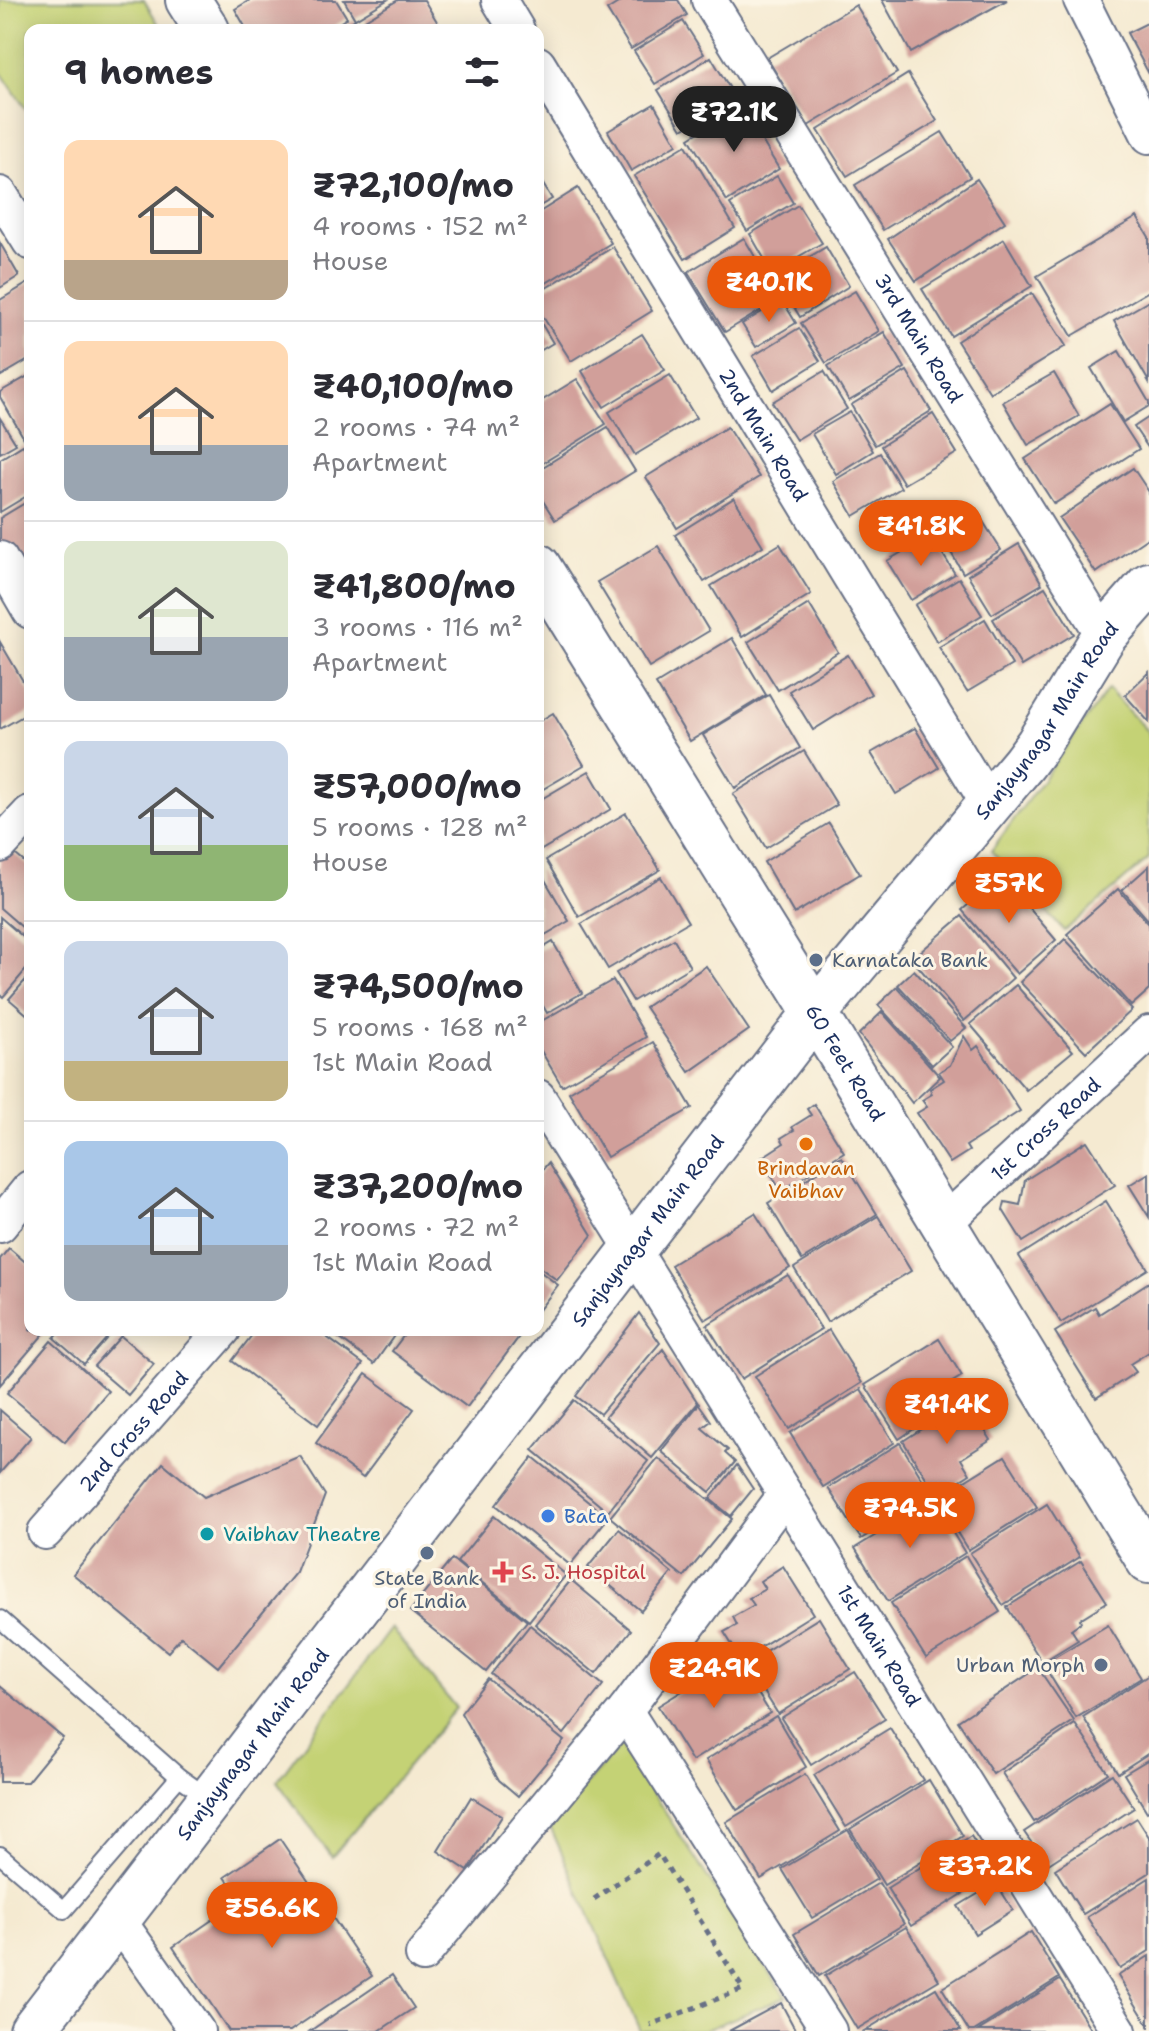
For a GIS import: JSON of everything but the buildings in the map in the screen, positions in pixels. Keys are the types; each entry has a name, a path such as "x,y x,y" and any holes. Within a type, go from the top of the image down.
{"street":[{"path":"188,0 203,24"},
{"path":"499,0 513,24"},
{"name":"3rd Main Road","path":"709,0 1104,636"},
{"path":"1081,0 1149,136"},
{"name":"2nd Main Road","path":"544,74 989,805"},
{"path":"0,194 24,232"},
{"path":"0,559 24,601"},
{"name":"60 Feet Road","path":"544,576 1149,1561"},
{"name":"Sanjaynagar Main Road","path":"32,2031 118,1920 194,1788 633,1252 815,1013 1038,744 1104,636 1149,585"},
{"path":"0,845 24,819"},
{"name":"1st Cross Road","path":"943,1224 1149,1033"},
{"name":"1st Main Road","path":"544,1107 1119,2031"},
{"path":"0,1225 24,1195"},
{"name":"2nd Cross Road","path":"45,1532 218,1336"},
{"path":"423,1955 625,1711 785,1495"},
{"path":"625,1711 829,2031"},
{"path":"118,1920 197,2031"}],"lane":[{"path":"0,1619 194,1788 64,1910 0,1855"}],"path":[{"path":"594,1899 659,1854 743,1989 650,2025"}],"green space":[{"path":"0,0 144,0 158,24 24,24 24,106 0,71"},
{"path":"1108,689 1149,733 1149,859 1064,931 991,851"},
{"path":"391,1628 456,1708 332,1857 277,1781"},
{"path":"621,1745 786,1997 703,2031 640,2031 549,1824"}],"place":[{"name":"Karnataka Bank","path":"816,960"},
{"name":"Brindavan Vaibhav","path":"806,1144"},
{"name":"Bata","path":"548,1516"},
{"name":"Vaibhav Theatre","path":"207,1534"},
{"name":"State Bank of India","path":"427,1553"},
{"name":"S. J. Hospital","path":"503,1572"},
{"name":"Urban Morph","path":"1101,1665"}]}
